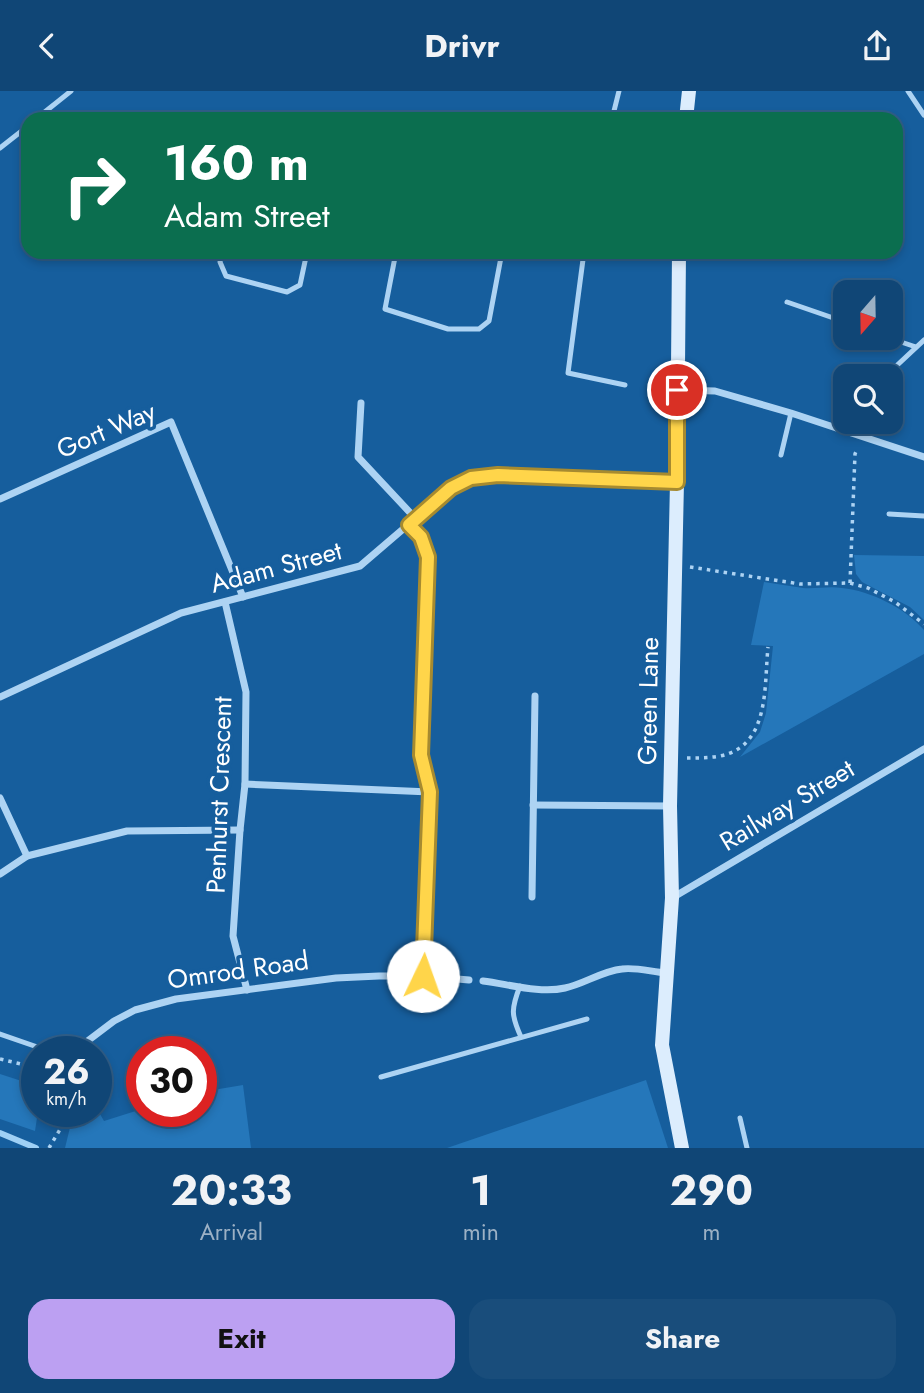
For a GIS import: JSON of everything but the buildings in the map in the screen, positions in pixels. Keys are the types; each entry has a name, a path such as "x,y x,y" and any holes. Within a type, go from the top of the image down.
{"street":[{"path":"687,112 689,91"},
{"name":"Green Lane","path":"679,259 670,806 672,898 662,1045 682,1148"},
{"path":"677,390 715,391 924,457"},
{"path":"360,403 358,457 416,519"},
{"name":"Gort Way","path":"0,499 171,422 243,597"},
{"name":"Adam Street","path":"0,697 181,613 360,566 451,488 471,478 498,475 677,482"},
{"path":"409,525 421,537 428,557 421,755 430,792 423,976"},
{"name":"Penhurst Crescent","path":"225,602 246,692 244,784 233,936 247,990"},
{"path":"533,897 535,696"},
{"name":"Railway Street","path":"672,898 924,749"},
{"path":"244,784 430,792"},
{"path":"0,798 27,856"},
{"path":"533,805 670,806"},
{"path":"0,874 27,856 127,831 240,830"},
{"path":"483,981 551,990 565,988 624,968 667,973"},
{"name":"Omrod Road","path":"94,1036 135,1010 176,999 336,978 423,976 469,980"}],"lane":[{"path":"45,112 71,91"},
{"path":"614,112 619,91"},
{"path":"908,91 924,115"},
{"path":"0,148 21,131"},
{"path":"221,259 226,276 287,292 300,285 306,259"},
{"path":"395,259 385,309 447,329 479,329 489,321 501,259"},
{"path":"583,259 568,373 625,386"},
{"path":"788,302 833,318"},
{"path":"898,364 924,340"},
{"path":"903,343 916,347"},
{"path":"781,455 791,413"},
{"path":"889,514 924,516"},
{"path":"520,986 513,1004 512,1018 521,1037"},
{"path":"381,1077 587,1019"},
{"path":"0,1034 21,1041"},
{"path":"740,1118 747,1148"}],"path":[{"path":"850,583 855,454 863,436"},
{"path":"675,565 800,584 850,583 895,602 924,624"},
{"path":"671,759 721,756 746,743 757,730 762,714 768,647"},
{"path":"0,1059 21,1064"},
{"path":"49,1148 61,1127"}],"shaded area":[{"path":"854,555 924,556 924,620 910,607 862,582 856,574"},
{"path":"764,582 803,588 842,588 876,597 897,608 924,630 924,654 740,757 760,732 766,713 773,646 751,645"},
{"path":"0,1074 21,1081 21,1126 0,1119"},
{"path":"646,1080 668,1148 447,1148"},
{"path":"243,1085 251,1148 65,1148 70,1127 112,1127 112,1118 126,1114 126,1127 217,1127 217,1089"}],"waterway":[{"path":"0,1133 36,1148"}],"route":[{"path":"423,976 430,792 421,755 428,557 421,537 409,525 451,488 471,478 498,475 677,482 677,390"}]}
